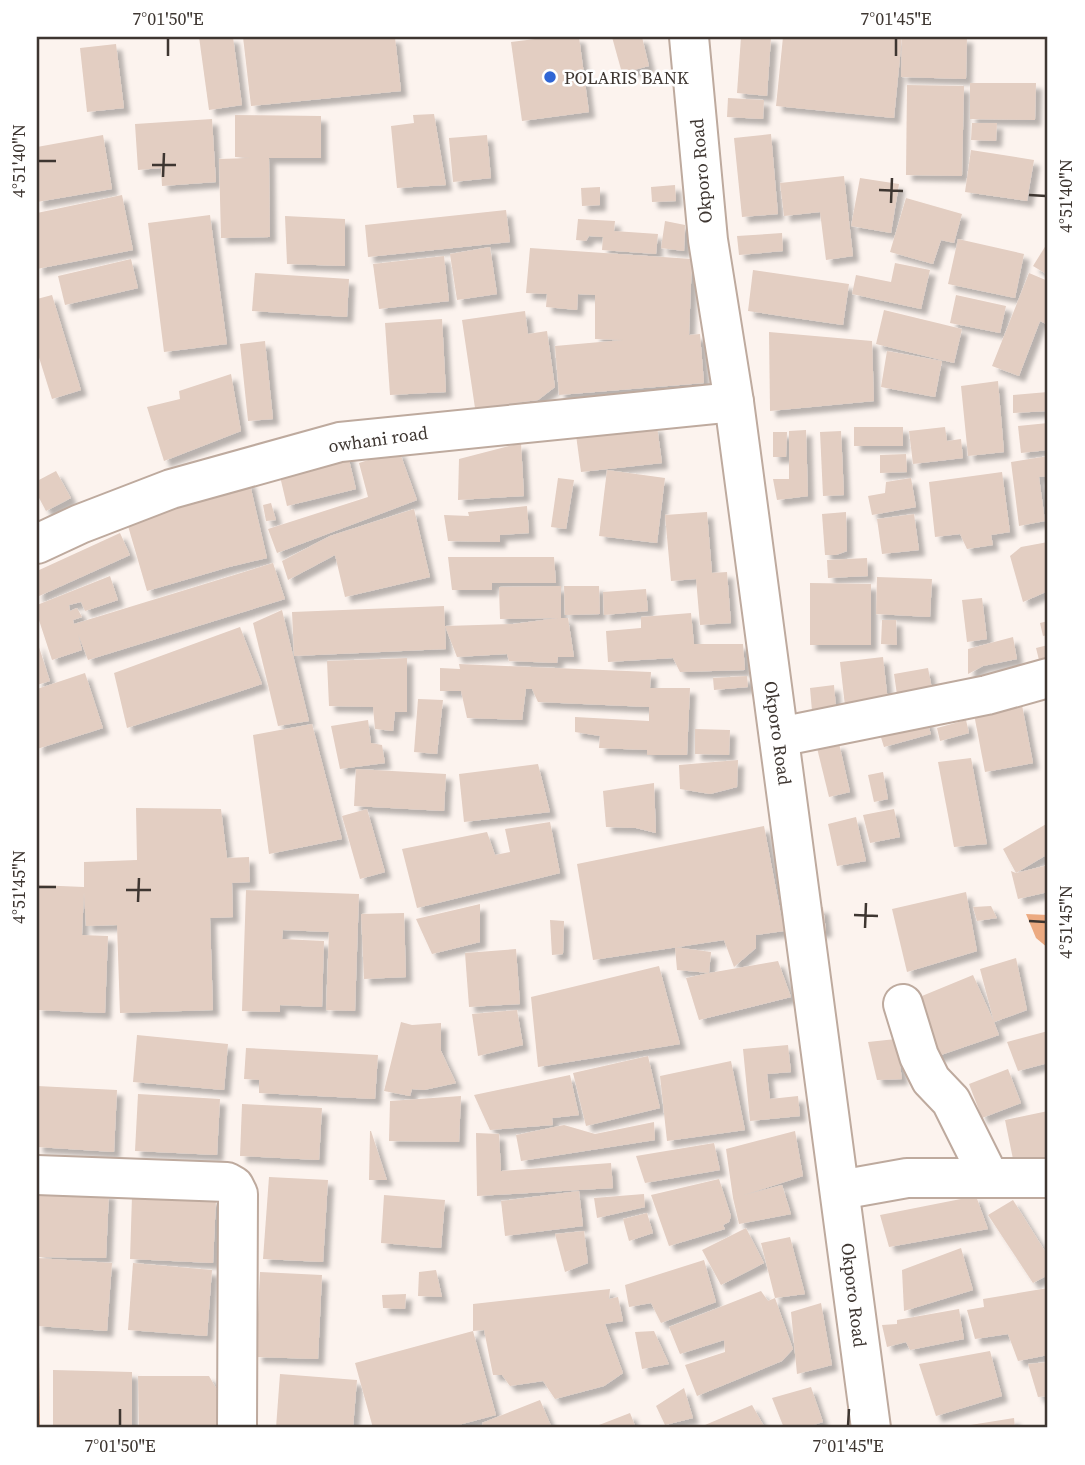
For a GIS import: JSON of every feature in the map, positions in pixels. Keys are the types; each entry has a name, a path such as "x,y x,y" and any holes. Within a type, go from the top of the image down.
{"street":[{"name":"Okporo Road","path":"689,37 708,240 734,402 871,1428"},
{"name":"owhani road","path":"37,544 80,524 171,489 340,442 734,402"},
{"path":"779,737 987,695 1048,678"},
{"path":"903,1004 925,1068 931,1080 951,1101 989,1177"},
{"path":"37,1175 227,1182 234,1186 238,1194 237,1428"},
{"path":"840,1190 907,1178 1048,1178"}],"shaded area":[{"path":"1026,914 1048,915 1048,948 1036,938"},
{"path":"37,1357 39,1361 40,1428 37,1428"}],"building":[{"path":"199,37 233,37 242,105 209,110"},
{"path":"243,37 395,37 401,91 251,106"},
{"name":"POLARIS BANK","path":"579,37 589,112 522,121 511,42"},
{"path":"612,37 642,37 649,66 622,73"},
{"path":"741,37 771,37 767,96 737,93"},
{"path":"783,37 902,37 894,118 776,106"},
{"path":"902,37 967,37 966,79 901,77"},
{"path":"116,44 124,108 87,112 80,48"},
{"path":"970,83 1036,83 1035,120 970,119"},
{"path":"907,85 964,86 962,176 906,175"},
{"path":"728,98 764,100 763,119 727,117"},
{"path":"434,114 446,185 397,188 391,126 414,123 413,115"},
{"path":"235,115 321,116 321,158 269,158 270,237 221,238 219,159 250,158 235,157"},
{"path":"212,119 216,182 162,186 161,168 138,170 135,124"},
{"path":"972,123 997,123 996,141 971,140"},
{"path":"771,134 778,214 742,217 734,138"},
{"path":"103,135 112,189 37,202 37,147"},
{"path":"487,135 491,178 453,182 449,138"},
{"path":"971,150 1034,160 1027,201 965,192"},
{"path":"844,176 853,256 826,260 820,212 784,216 780,183"},
{"path":"860,178 899,184 891,233 851,226"},
{"path":"675,185 676,201 652,202 651,187"},
{"path":"600,187 600,205 582,206 581,188"},
{"path":"122,195 133,250 37,269 37,213"},
{"path":"906,198 962,214 954,243 941,240 933,264 890,252"},
{"path":"506,210 510,242 368,257 365,225"},
{"path":"210,215 227,344 164,352 148,223"},
{"path":"285,216 345,219 345,266 287,264"},
{"path":"578,219 615,221 614,231 658,234 656,254 602,250 603,237 589,236 586,241 576,240"},
{"path":"665,221 685,225 684,251 661,248"},
{"path":"782,233 783,251 739,255 737,236"},
{"path":"958,239 1024,254 1015,298 948,284"},
{"path":"1048,242 1048,275 1033,266"},
{"path":"490,247 497,294 457,300 450,254"},
{"path":"530,248 692,259 689,335 700,334 704,383 559,395 555,346 623,340 595,339 595,295 578,294 577,310 546,307 547,294 526,293"},
{"path":"444,256 449,301 379,309 373,264"},
{"path":"131,259 138,288 65,305 58,276"},
{"path":"895,263 930,270 921,309 852,294 856,275 891,282"},
{"path":"753,270 849,284 843,325 748,311"},
{"path":"255,273 349,279 347,317 252,311"},
{"path":"1029,273 1048,281 1048,325 1040,321 1019,376 992,366"},
{"path":"52,295 81,390 52,399 37,351 37,299"},
{"path":"956,295 1006,306 1000,333 950,323"},
{"path":"884,310 962,329 954,363 876,344"},
{"path":"525,311 528,334 547,331 555,387 538,400 475,408 462,320"},
{"path":"442,319 446,392 390,395 385,323"},
{"path":"769,332 872,341 874,401 770,411"},
{"path":"265,341 273,419 248,421 240,344"},
{"path":"887,351 942,361 935,397 881,387"},
{"path":"231,374 241,431 164,461 147,407 180,399 179,391"},
{"path":"998,381 1004,452 968,456 961,386"},
{"path":"1048,392 1048,411 1013,413 1013,395"},
{"path":"1048,423 1048,450 1021,453 1018,426"},
{"path":"657,426 662,463 581,472 576,435"},
{"path":"854,427 903,427 903,446 854,446"},
{"path":"945,427 947,441 961,439 963,458 913,464 909,431"},
{"path":"806,430 808,496 777,500 773,479 789,479 789,431"},
{"path":"841,431 844,495 823,496 820,432"},
{"path":"773,432 787,432 786,457 773,457"},
{"path":"521,443 524,496 458,500 459,459"},
{"path":"399,450 417,500 277,553 268,529 368,497 359,463"},
{"path":"347,451 356,489 287,506 278,468"},
{"path":"906,454 907,472 880,473 880,455"},
{"path":"1048,456 1048,476 1039,477 1045,521 1019,526 1011,462"},
{"path":"607,470 665,478 657,543 599,536"},
{"path":"56,471 71,498 46,511 37,494 37,481"},
{"path":"1002,472 1010,532 991,535 993,545 967,549 960,534 935,537 929,482"},
{"path":"558,478 574,480 566,529 551,527"},
{"path":"911,478 916,507 872,515 868,496 885,493 886,482"},
{"path":"249,480 267,558 147,591 128,526"},
{"path":"271,503 276,520 266,521 263,505"},
{"path":"527,506 529,533 500,535 500,542 448,541 444,515 469,516 468,512"},
{"path":"414,509 430,577 345,597 335,555 288,580 282,561 330,536"},
{"path":"707,512 712,573 727,572 731,623 700,625 696,579 671,581 665,515"},
{"path":"846,512 847,551 825,555 822,514"},
{"path":"914,514 919,550 882,554 877,519"},
{"path":"120,533 130,555 37,597 37,571"},
{"path":"1048,542 1048,591 1023,602 1010,556 1021,547"},
{"path":"448,557 554,557 556,583 492,583 492,590 452,590"},
{"path":"867,558 868,576 828,578 827,560"},
{"path":"273,563 285,599 88,660 78,634 82,650 52,660 37,614 37,605 110,576 118,600 85,611 81,602 69,605 70,611 77,608 82,617 73,620 74,624"},
{"path":"877,577 932,579 930,617 876,614"},
{"path":"810,583 871,584 871,645 810,645"},
{"path":"561,586 561,618 568,618 574,657 558,657 557,663 509,661 507,654 457,657 445,626 513,624 558,618 500,619 499,587"},
{"path":"564,586 599,586 600,614 565,615"},
{"path":"646,589 648,611 604,615 603,592"},
{"path":"982,598 987,639 967,642 962,600"},
{"path":"444,606 446,649 294,656 292,612"},
{"path":"282,610 309,721 278,726 253,623"},
{"path":"691,613 694,644 743,644 745,670 680,672 673,658 608,662 606,631 641,628 641,617"},
{"path":"882,620 896,620 897,645 881,644"},
{"path":"1048,621 1048,635 1043,636 1040,623"},
{"path":"240,627 262,684 127,728 114,673"},
{"path":"1013,637 1017,659 983,666 968,674 968,649"},
{"path":"37,641 50,681 37,685"},
{"path":"1048,645 1048,658 1039,660 1036,648"},
{"path":"883,657 888,702 845,706 840,662"},
{"path":"407,658 407,712 395,712 393,731 375,729 373,707 329,706 327,661"},
{"path":"459,664 651,672 650,688 690,688 687,755 647,755 647,750 599,748 600,736 575,732 575,717 649,721 649,707 538,702 532,689 526,689 522,720 467,718 461,691 440,691 440,668 460,669"},
{"path":"928,668 932,689 897,695 894,674"},
{"path":"85,673 103,728 37,749 37,689"},
{"path":"747,676 748,687 714,690 713,678"},
{"path":"834,685 836,708 812,711 810,688"},
{"path":"418,699 443,700 437,754 414,752"},
{"path":"1022,705 1033,763 985,772 974,714"},
{"path":"926,718 931,734 884,747 879,731"},
{"path":"368,720 371,743 382,745 385,763 340,769 331,726"},
{"path":"966,720 969,733 940,741 937,728"},
{"path":"312,724 342,839 269,854 253,735"},
{"path":"695,729 730,730 729,755 695,754"},
{"path":"839,743 850,792 829,797 817,748"},
{"path":"971,758 987,844 954,847 938,762"},
{"path":"738,760 737,787 710,794 680,789 679,765"},
{"path":"538,764 550,812 464,822 459,774"},
{"path":"356,769 446,774 444,811 354,806"},
{"path":"883,772 888,799 874,802 868,775"},
{"path":"654,783 656,833 636,828 606,827 603,791"},
{"path":"136,808 221,809 227,858 249,857 250,882 232,883 233,917 210,918 213,1010 120,1013 117,925 86,926 84,892 82,935 108,936 105,1013 37,1010 37,885 84,887 84,862 137,860"},
{"path":"367,809 385,872 360,879 342,816"},
{"path":"894,809 900,837 870,843 863,815"},
{"path":"856,817 866,861 837,866 828,824"},
{"path":"550,822 560,873 417,908 402,849 487,832 495,855 510,852 505,829"},
{"path":"1048,823 1048,854 1016,873 1003,849"},
{"path":"764,826 784,931 756,935 756,948 734,967 724,940 593,960 577,864"},
{"path":"1048,865 1048,892 1018,899 1011,871 1016,873"},
{"path":"246,890 359,894 355,1011 326,1010 329,932 283,930 282,939 324,941 322,1007 280,1005 280,1012 242,1011"},
{"path":"966,892 977,951 907,972 892,909"},
{"path":"480,904 480,942 432,954 416,919"},
{"path":"991,906 997,918 977,921 973,907"},
{"path":"823,907 826,931 814,932 812,908"},
{"path":"404,913 406,977 364,979 361,914"},
{"path":"550,920 564,921 563,954 552,955"},
{"path":"675,947 711,952 709,973 677,970"},
{"path":"516,949 520,1004 469,1007 465,953"},
{"path":"1016,958 1027,1010 994,1022 980,969"},
{"path":"778,961 791,997 699,1020 686,978"},
{"path":"659,966 680,1044 538,1067 531,997"},
{"path":"973,975 999,1035 935,1057 919,1024 929,1020 922,996"},
{"path":"517,1010 523,1045 478,1056 472,1014"},
{"path":"401,1022 412,1025 441,1023 441,1051 456,1083 424,1090 412,1089 410,1096 384,1091"},
{"path":"1048,1031 1048,1063 1018,1071 1007,1042"},
{"path":"137,1035 228,1044 224,1090 133,1082"},
{"path":"896,1039 902,1079 877,1080 868,1042"},
{"path":"788,1045 791,1072 767,1074 770,1099 798,1096 800,1116 750,1121 743,1049"},
{"path":"246,1048 378,1055 375,1099 259,1093 259,1080 244,1079"},
{"path":"648,1056 660,1108 586,1126 573,1073"},
{"path":"731,1061 745,1130 667,1141 660,1076"},
{"path":"1008,1069 1021,1103 982,1118 969,1084"},
{"path":"570,1075 579,1115 552,1118 553,1125 490,1130 474,1095"},
{"path":"37,1086 117,1090 114,1152 37,1147"},
{"path":"138,1094 220,1099 217,1155 135,1151"},
{"path":"461,1096 459,1142 389,1141 390,1101"},
{"path":"242,1104 322,1108 319,1160 240,1156"},
{"path":"1048,1111 1048,1157 1014,1164 1005,1120"},
{"path":"654,1122 655,1140 521,1161 516,1135 564,1125 595,1134"},
{"path":"371,1131 387,1180 369,1180"},
{"path":"795,1131 803,1176 744,1195 782,1185 791,1214 739,1224 726,1149"},
{"path":"476,1133 499,1134 501,1171 611,1163 613,1188 477,1196"},
{"path":"714,1143 720,1170 645,1183 636,1156"},
{"path":"269,1177 328,1180 323,1262 263,1259"},
{"path":"719,1179 731,1216 729,1222 723,1225 725,1229 669,1246 651,1195"},
{"path":"37,1189 109,1193 106,1258 37,1257"},
{"path":"579,1191 583,1226 505,1236 501,1201"},
{"path":"644,1194 645,1207 597,1218 594,1198"},
{"path":"132,1195 216,1199 213,1263 130,1259"},
{"path":"384,1195 445,1200 441,1248 381,1243"},
{"path":"976,1196 988,1229 889,1247 880,1215"},
{"path":"1013,1200 1048,1256 1048,1275 1033,1283 988,1215"},
{"path":"647,1213 653,1233 629,1241 623,1219"},
{"path":"746,1228 764,1263 721,1285 702,1250"},
{"path":"584,1231 588,1263 565,1272 555,1234"},
{"path":"790,1237 805,1294 775,1298 761,1243"},
{"path":"961,1248 973,1290 904,1311 902,1270"},
{"path":"37,1258 112,1263 107,1331 37,1326"},
{"path":"704,1260 716,1302 661,1323 651,1303 629,1307 625,1285"},
{"path":"133,1263 212,1270 207,1336 128,1330"},
{"path":"436,1270 442,1297 418,1296 419,1272"},
{"path":"260,1272 322,1275 318,1359 256,1357"},
{"path":"1048,1288 1048,1355 1018,1361 1008,1334 975,1339 967,1310 984,1307 983,1299"},
{"path":"610,1289 609,1299 618,1297 623,1321 605,1324 623,1373 604,1386 555,1399 543,1381 510,1386 502,1375 493,1375 484,1330 473,1331 473,1304"},
{"path":"761,1291 768,1301 775,1298 793,1349 782,1361 697,1396 685,1365 725,1352 724,1340 680,1354 669,1327"},
{"path":"406,1294 405,1309 383,1308 382,1295"},
{"path":"821,1303 832,1365 797,1374 791,1312"},
{"path":"959,1309 964,1339 910,1350 906,1342 887,1347 882,1325"},
{"path":"473,1331 496,1415 447,1428 373,1428 355,1363"},
{"path":"654,1331 669,1364 642,1369 635,1332"},
{"path":"990,1351 1002,1396 936,1416 919,1364"},
{"path":"1048,1362 1048,1396 1038,1397 1028,1364"},
{"path":"53,1370 132,1372 132,1428 53,1428"},
{"path":"280,1374 357,1380 353,1428 276,1428"},
{"path":"138,1376 209,1376 227,1407 227,1428 139,1428"},
{"path":"811,1387 823,1422 804,1428 784,1428 772,1398"},
{"path":"684,1388 693,1418 665,1425 656,1406"},
{"path":"540,1400 552,1428 485,1428 482,1423"},
{"path":"752,1405 765,1428 698,1428"},
{"path":"630,1413 636,1428 600,1428 599,1425"},
{"path":"1014,1418 1015,1428 958,1428 958,1427"}],"place":[{"name":"POLARIS BANK","path":"550,77"}]}
